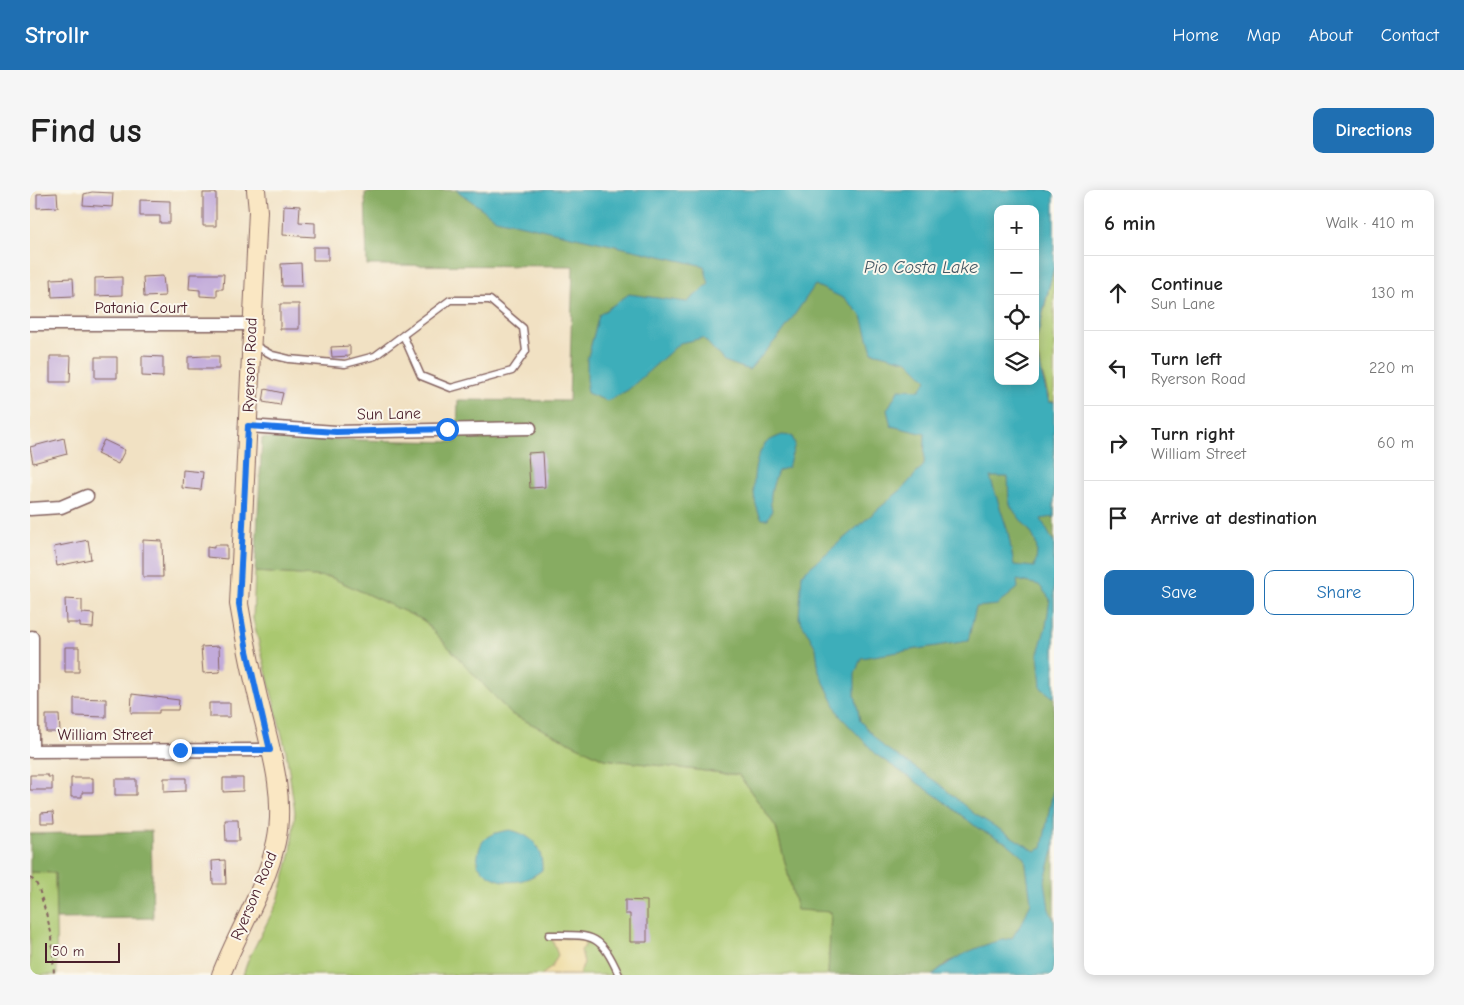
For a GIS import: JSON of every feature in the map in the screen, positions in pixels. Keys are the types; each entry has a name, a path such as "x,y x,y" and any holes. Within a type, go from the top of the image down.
{"street":[{"name":"Ryerson Road","path":"221,975 267,873 276,840 278,799 270,750 247,651 239,604 251,324 258,211 256,190"},
{"name":"Patania Court","path":"30,324 251,324"},
{"name":"Sun Lane","path":"248,426 336,432 530,428"},
{"path":"30,509 61,506 88,496"},
{"path":"31,751 32,637"},
{"name":"William Street","path":"31,751 270,750"}],"lane":[{"path":"251,343 272,355 345,364 375,356 403,335 450,300 490,300 523,328 526,350 512,371 451,388 421,376 403,335"},
{"path":"549,936 587,935 594,937 611,958 619,975"}],"path":[{"path":"30,878 35,881 39,888 52,936 54,975"}],"green space":[{"path":"403,190 485,190 798,227 1054,437 1054,933 948,962 932,975 828,975 831,912 797,910 776,827 739,775 604,759 511,714 423,620 330,577 255,572 262,438 457,442 458,400 569,401 573,266 367,265 365,193"},
{"path":"1054,267 1054,402 1050,402 1039,361 1039,329"},
{"path":"255,572 330,577 423,620 511,714 604,759 739,775 776,827 797,909 831,912 828,975 243,975 248,960 278,901 291,852 295,812 286,751 253,619"},
{"path":"151,831 153,918 56,919 55,873 30,872 30,834"},
{"path":"30,872 55,873 57,975 30,975"}],"sand":[{"path":"551,937 584,940 585,946 581,950 584,963 579,975 541,975 551,968 558,955"}],"water":[{"name":"Pio Costa Lake","path":"456,190 1054,190 1054,267 1039,329 1039,205 994,205 994,385 1039,385 1039,364 1049,402 1054,402 1054,517 1041,519 1054,543 1054,698 1041,688 1038,653 1046,626 1050,599 1039,585 1017,580 1018,588 997,605 976,607 968,641 861,658 855,674 855,694 860,721 884,747 938,783 973,813 1035,851 1042,848 1054,785 1054,848 1045,880 1049,909 1054,920 1054,975 932,975 970,951 1012,938 1024,919 1031,902 1025,858 1007,843 979,829 938,797 878,756 840,716 819,672 816,648 799,618 802,574 903,488 924,465 925,434 891,426 887,410 899,389 920,390 927,380 908,361 872,352 862,316 845,299 815,285 782,333 749,370 724,361 703,338 680,343 628,390 607,401 587,393 587,360 599,315 629,294 687,302 709,284 704,266 496,219","holes":["990,477 1008,477 1010,505 1032,534 1035,541 1037,548 1034,567 1014,565 1008,532"]},
{"path":"782,435 792,436 795,444 788,467 778,471 774,480 771,496 772,510 768,519 762,519 755,502 754,492 757,461 765,444"},
{"path":"510,830 524,835 535,843 541,855 542,870 534,876 508,882 491,877 477,864 479,849 485,839 495,833"}],"building":[{"path":"92,192 113,193 112,207 83,205 84,194"},
{"path":"57,193 58,207 37,208 37,194"},
{"path":"203,193 216,193 216,226 203,226"},
{"path":"140,200 170,201 170,223 160,223 160,216 140,216"},
{"path":"284,205 300,206 299,222 315,223 315,237 283,235"},
{"path":"313,247 328,247 328,260 313,260"},
{"path":"301,263 302,286 282,286 281,264"},
{"path":"190,274 224,274 223,289 217,289 217,297 200,296 200,290 189,289"},
{"path":"163,276 165,296 144,297 143,277"},
{"path":"122,277 122,295 95,296 95,278"},
{"path":"73,278 74,296 52,297 51,279"},
{"path":"280,304 299,304 299,329 280,329"},
{"path":"350,346 350,356 332,357 331,347"},
{"path":"50,356 71,356 70,382 50,382"},
{"path":"142,356 163,357 163,377 142,376"},
{"path":"219,356 219,369 188,369 188,357"},
{"path":"95,357 117,357 117,378 95,378"},
{"path":"265,389 283,393 280,405 263,402"},
{"path":"64,438 67,454 33,463 30,447"},
{"path":"104,440 125,450 118,464 97,454"},
{"path":"543,452 545,487 530,488 528,453"},
{"path":"183,470 203,472 201,490 182,488"},
{"path":"88,540 91,559 57,566 54,547"},
{"path":"143,540 162,541 163,577 143,577"},
{"path":"214,545 227,545 227,559 207,557 207,547 214,548"},
{"path":"65,599 82,600 82,613 94,614 93,628 80,627 80,623 66,623"},
{"path":"219,646 220,672 203,673 201,647"},
{"path":"65,647 79,647 79,672 65,672"},
{"path":"132,694 179,700 178,710 159,710 159,713 131,713"},
{"path":"74,698 106,699 106,717 74,716"},
{"path":"209,703 230,703 230,717 209,717"},
{"path":"46,715 59,715 60,732 46,732"},
{"path":"30,775 48,775 48,777 52,777 52,790 30,790"},
{"path":"71,778 93,778 93,792 82,792 82,797 71,797"},
{"path":"164,778 186,778 186,791 164,792"},
{"path":"223,778 243,778 243,791 223,792"},
{"path":"115,779 136,779 136,795 115,795"},
{"path":"53,812 54,823 41,823 41,813"},
{"path":"225,820 238,820 239,841 226,841"},
{"path":"225,860 226,884 213,884 212,861"},
{"path":"625,900 647,901 647,942 630,942 630,914 625,914"}],"route":[{"path":"180,750 270,750 247,651 239,604 248,426 336,432 447,429"}]}
